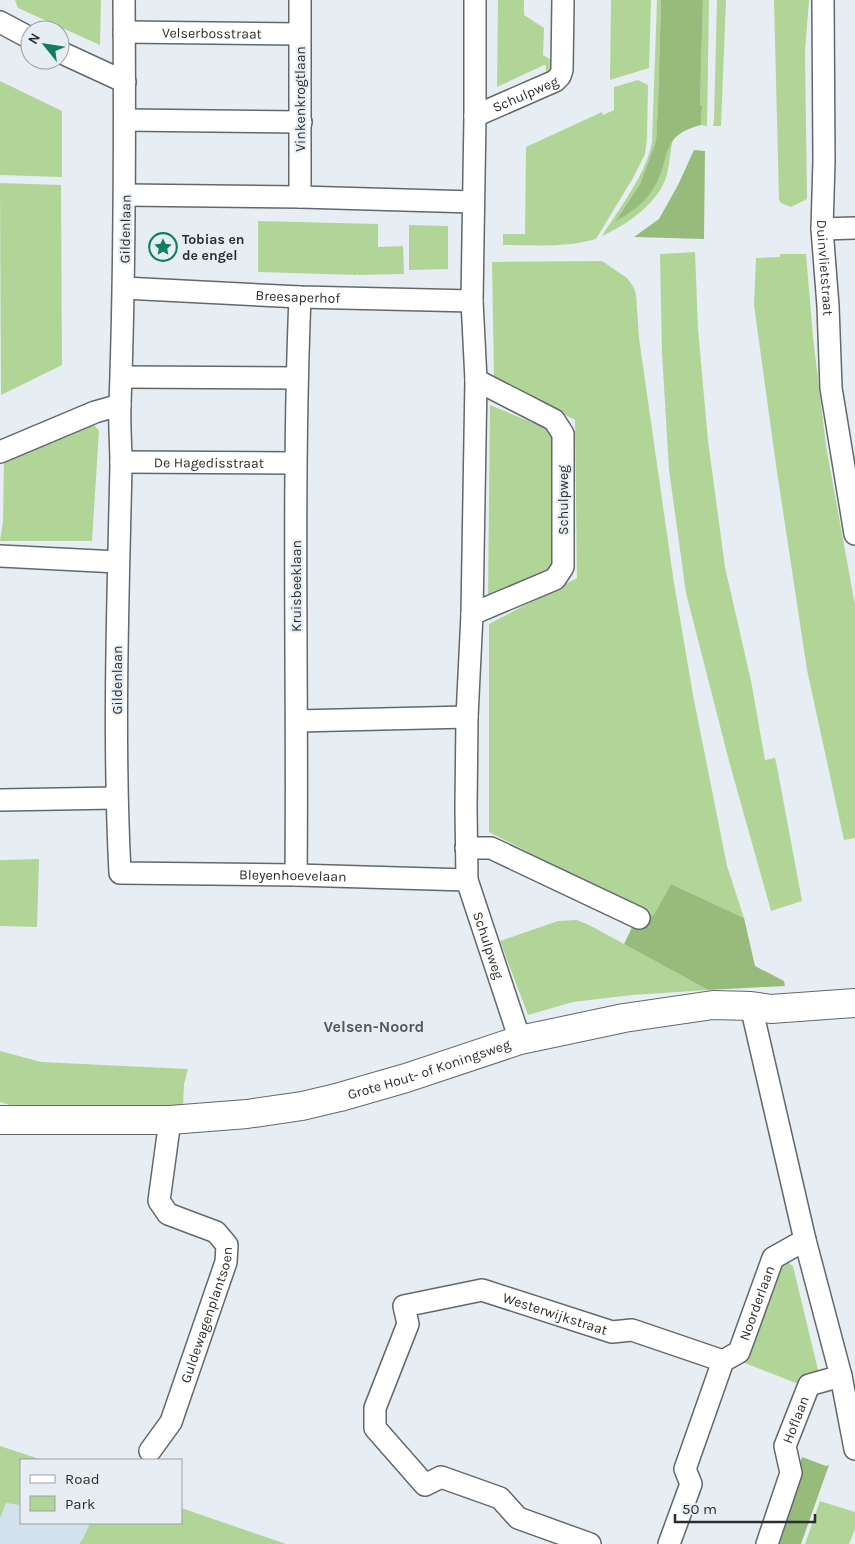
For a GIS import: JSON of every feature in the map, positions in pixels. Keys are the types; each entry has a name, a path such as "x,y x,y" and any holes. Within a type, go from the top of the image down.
{"street":[{"name":"Gildenlaan","path":"120,873 116,798 118,562 121,462 120,405 126,195 124,0"},
{"name":"Vinkenkrogtlaan","path":"300,0 300,197"},
{"name":"Schulpweg","path":"475,0 472,301 476,380 472,614 467,717 466,880 520,1040"},
{"name":"Schulpweg","path":"475,116 555,81 560,76 562,70 563,0"},
{"name":"Duinvlietstraat","path":"823,0 824,161 822,229 832,388 854,526"},
{"path":"0,22 20,33"},
{"name":"Velserbosstraat","path":"124,32 299,34"},
{"path":"70,57 125,82"},
{"path":"125,120 301,122"},
{"path":"126,195 300,197 472,202"},
{"path":"822,229 855,228"},
{"name":"Breesaperhof","path":"124,288 300,297 472,301"},
{"name":"Kruisbeeklaan","path":"296,875 295,463 300,297"},
{"path":"122,377 297,378"},
{"name":"Schulpweg","path":"472,614 555,578 562,567 563,434 554,420 476,380"},
{"path":"0,452 95,412 120,405"},
{"name":"De Hagedisstraat","path":"121,462 295,463"},
{"path":"0,556 118,562"},
{"path":"297,721 467,717"},
{"path":"0,800 116,798"},
{"path":"466,848 491,848 639,918"},
{"name":"Bleyenhoevelaan","path":"120,873 296,875 466,880"},
{"name":"Grote Hout- of Koningsweg","path":"0,1120 170,1120 247,1114 302,1106 340,1097 520,1040 624,1018 713,1005 751,1006 771,1009 855,1003"},
{"path":"751,1006 805,1240 841,1376 855,1449"},
{"name":"Guldewagenplantsoen","path":"150,1451 171,1422 226,1262 227,1245 216,1232 168,1214 159,1202 170,1120"},
{"name":"Noorderlaan","path":"723,1360 739,1352 772,1258 805,1240"},
{"name":"Westerwijkstraat","path":"590,1544 518,1518 500,1498 441,1477 425,1485 375,1428 375,1408 408,1324 404,1306 482,1290 612,1332 632,1330 723,1360"},
{"path":"669,1544 691,1484 685,1469 723,1360"},
{"name":"Hoflaan","path":"767,1544 791,1473 785,1446 808,1385 841,1376"}],"shaded area":[{"path":"0,1446 39,1459 20,1459 20,1524 182,1524 182,1508 286,1544 0,1544"}],"green space":[{"path":"15,0 101,0 100,45 70,31 70,20 45,20 18,8"},
{"path":"498,0 524,0 524,15 544,28 543,55 557,63 546,77 546,66 544,65 497,87"},
{"path":"611,0 651,0 649,68 610,80"},
{"path":"657,0 661,0 656,141 640,184 616,221 659,178 673,139 667,174 663,184 650,203 622,226 602,236 638,179 652,142"},
{"path":"661,0 703,0 701,125 678,135 668,150 663,168 653,189 636,208 615,222 640,184 656,141"},
{"path":"703,0 709,0 707,126 701,125 702,106 700,104"},
{"path":"717,0 726,0 721,126 713,126 714,120"},
{"path":"774,0 809,0 805,51 807,199 791,207 781,203 779,200"},
{"path":"638,80 648,85 645,154 633,178 596,239 561,245 503,245 503,234 525,234 526,147 602,112 603,115 614,110 614,87"},
{"path":"0,81 62,111 62,177 0,175"},
{"path":"694,150 705,151 704,239 634,237 659,219 678,185"},
{"path":"0,183 61,185 62,365 1,395"},
{"path":"258,221 378,224 378,247 403,246 404,274 358,275 358,272 357,275 258,272"},
{"path":"409,225 448,226 448,269 409,270"},
{"path":"695,252 698,329 708,441 725,567 751,681 765,760 775,758 802,901 771,911 729,761 686,593 669,470 662,353 660,254"},
{"path":"780,254 806,254 813,337 826,446 855,605 855,838 844,840 807,670 754,305 756,258 780,257"},
{"path":"602,261 627,278 636,294 639,338 674,583 693,695 727,866 744,918 671,884 653,916 489,832 489,624 577,578 575,420 494,377 492,262"},
{"path":"490,405 555,432 553,568 488,597"},
{"path":"88,425 95,426 99,431 92,541 0,541 3,521 4,460"},
{"path":"39,859 37,927 0,926 0,860"},
{"path":"671,884 744,918 755,966 784,981 785,986 708,990 624,944 641,909 653,916"},
{"path":"577,920 708,990 632,995 573,1002 528,1015 500,941 558,921"},
{"path":"0,1051 41,1062 188,1069 184,1084 183,1105 40,1105 16,1107 0,1102"},
{"path":"785,1260 793,1266 819,1374 801,1385 742,1362 778,1262"},
{"path":"0,1446 39,1459 20,1459 20,1505 6,1503 0,1518"},
{"path":"802,1457 826,1466 829,1465 801,1544 773,1544"},
{"path":"820,1501 855,1512 855,1529 849,1544 805,1544"},
{"path":"182,1508 286,1544 79,1544 90,1524 182,1524"}],"place":[{"name":"Tobias en de engel","path":"163,247"}],"district":[{"name":"Velsen-Noord","path":"374,1026"}]}
